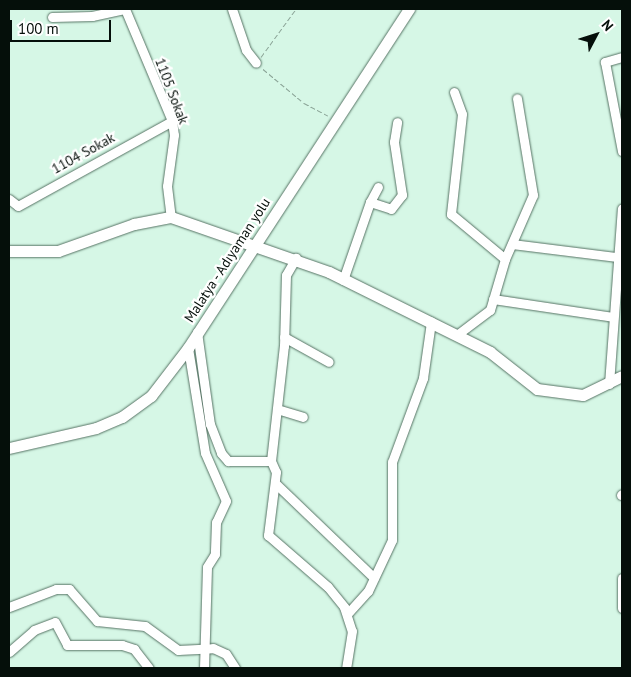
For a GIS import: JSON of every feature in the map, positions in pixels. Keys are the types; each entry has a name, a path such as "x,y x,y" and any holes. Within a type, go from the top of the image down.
{"main road":[{"name":"Malatya - Adıyaman yolu","path":"9,448 122,417 151,396 188,348 409,9"},
{"path":"9,252 58,251 134,224 171,217 254,246 296,258 458,334 537,389 583,395 622,376"}],"street":[{"path":"52,17 92,16 125,9"},
{"name":"1105 Sokak","path":"125,9 172,121 174,135 167,186 171,217"},
{"path":"232,9 246,50 256,63"},
{"path":"622,57 605,62 622,151"},
{"path":"454,92 462,114 451,214 505,259"},
{"path":"458,334 490,310 505,259 533,195 517,98"},
{"name":"1104 Sokak","path":"9,200 18,206 172,121"},
{"path":"370,202 391,209 402,195 394,142 397,122"},
{"path":"343,280 370,202 378,188"},
{"path":"609,384 622,208"},
{"path":"512,244 617,257"},
{"path":"296,258 286,275 284,337 271,461 275,483 268,535 328,587 348,613 352,630 346,668"},
{"path":"493,298 613,317"},
{"path":"348,613 374,578 392,540 392,462 423,378 431,322"},
{"path":"197,332 210,424 221,453 228,461 271,461"},
{"path":"284,337 329,362"},
{"path":"188,348 205,453 226,501 216,522 215,554 207,567 204,668"},
{"path":"277,408 303,416"},
{"path":"275,483 374,578"},
{"path":"622,578 622,608"},
{"path":"9,606 56,589 69,589 96,621 146,626 178,650 204,646 226,654 235,668"},
{"path":"9,652 34,630 54,622 67,644 122,645 134,649 149,668"}],"path":[{"path":"296,9 256,63 304,103 336,120"}]}
